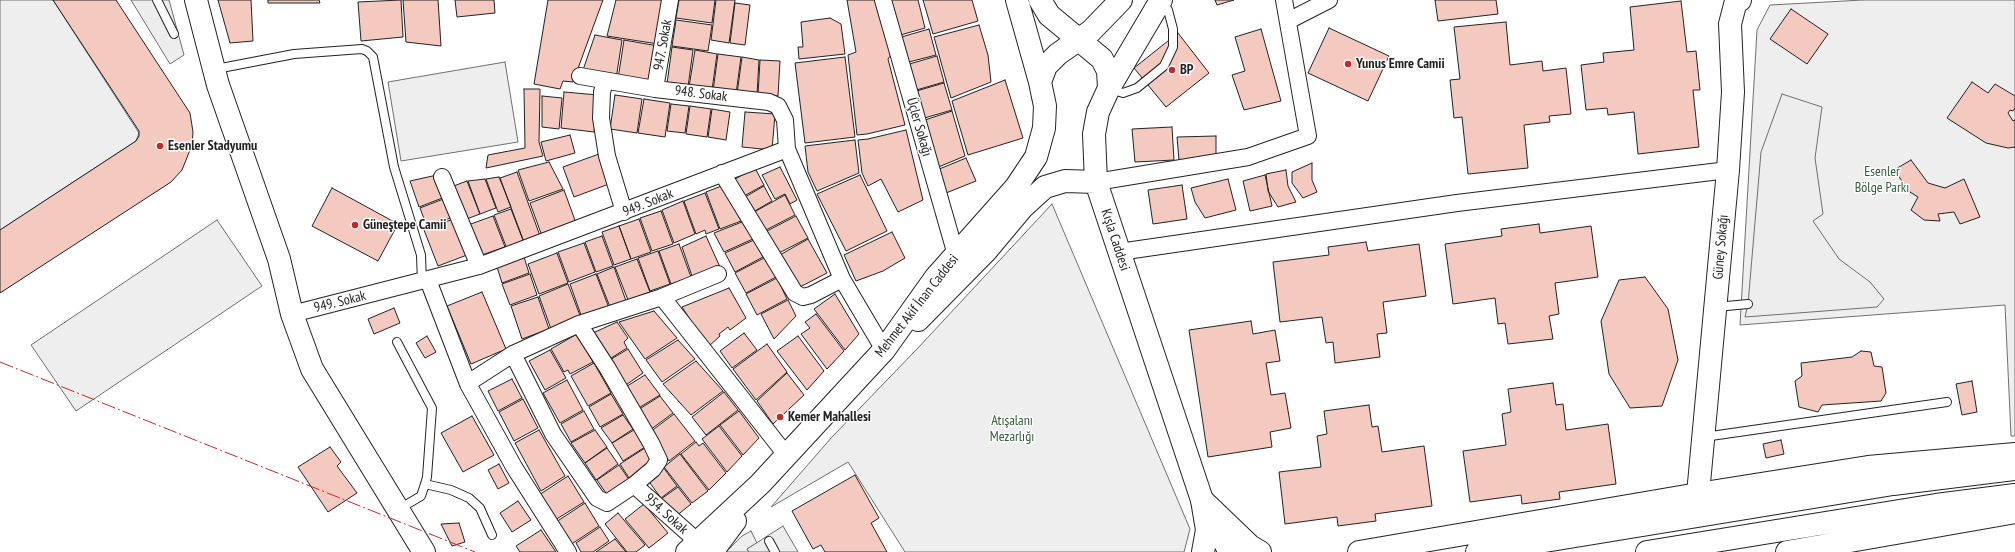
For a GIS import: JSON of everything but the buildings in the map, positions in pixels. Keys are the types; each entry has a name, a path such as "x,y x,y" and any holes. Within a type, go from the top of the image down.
{"main road":[{"path":"196,0 214,69 279,259 292,314 312,369 424,552"},
{"path":"1017,0 1040,82"},
{"path":"1040,0 1049,15 1102,59 1108,71 1109,88"},
{"path":"1040,82 1046,66 1058,54 1091,31 1121,0"},
{"path":"1109,88 1161,0"},
{"name":"Güney Sokağı","path":"1698,494 1728,170 1733,92 1730,24 1738,1"},
{"name":"Mehmet Akif İnan Caddesi","path":"699,549 884,350 936,277 1016,187 1036,157 1044,128 1044,106 1040,82"},
{"name":"Kışla Caddesi","path":"1109,88 1098,112 1094,134 1096,182 1202,500"},
{"path":"884,350 921,318 986,251 1022,208 1045,187 1065,181 1096,182"},
{"path":"1359,552 1698,494 1868,468 2015,454"},
{"path":"1477,552 1894,484 2015,468"},
{"path":"1648,552 1936,505 2015,495"},
{"path":"1202,500 1207,530 1203,552"},
{"path":"1202,500 1215,528 1230,552"},
{"path":"1202,500 1250,546 1260,552"},
{"path":"1787,552 2015,512"}],"street":[{"name":"947. Sokak","path":"655,89 670,0"},
{"name":"Üçler Sokağı","path":"883,0 956,255"},
{"path":"1096,182 1248,157 1308,136 1284,0"},
{"path":"1288,22 1329,0"},
{"name":"948. Sokak","path":"580,76 606,82 655,89 770,102 778,106 784,120 787,149"},
{"path":"606,82 602,92 601,118 607,156 624,212"},
{"path":"787,149 842,279 884,350"},
{"name":"949. Sokak","path":"292,314 479,266 787,149"},
{"path":"1119,252 1457,203 1728,170"},
{"path":"722,173 795,293 803,297 811,296 842,279"},
{"path":"442,177 479,266"},
{"path":"468,383 513,354 580,324 662,297 718,274"},
{"path":"425,281 468,383 514,468 568,552"},
{"path":"662,297 787,456"},
{"path":"513,354 553,434 597,498 607,503 634,485 653,469 659,460 651,443 580,324"},
{"name":"954. Sokak","path":"634,485 699,549"}],"lane":[{"path":"157,0 174,34"},
{"path":"1109,88 1123,93 1137,88 1164,66 1173,47 1173,29 1168,10 1161,0"},
{"path":"214,69 301,54 362,49 374,57 394,167 421,255 425,281"},
{"path":"1716,307 1748,304"},
{"path":"397,342 432,408 427,477 421,496 398,510"},
{"path":"1703,438 1947,402"},
{"path":"425,484 450,490 469,498 480,508 492,535"},
{"path":"769,541 775,552"}],"green space":[{"path":"0,0 53,0 139,133 136,141 0,230"},
{"name":"Esenler Bölge Parkı","path":"1863,0 2015,0 2015,436 2011,436 2005,305 1740,325 1757,30 1770,5"},
{"path":"505,62 518,142 401,161 388,82"},
{"name":"Atışalanı Mezarlığı","path":"1052,204 1190,529 1184,552 905,552 848,462 771,507 832,437 917,349"},
{"path":"217,220 262,286 76,411 31,345"},
{"path":"751,531 757,543 747,549 749,552 726,552 742,536"}],"shaded area":[{"path":"131,0 169,0 184,55 170,64"},
{"path":"1782,94 1822,107 1815,158 1823,214 1813,221 1839,259 1870,282 1884,299 1877,307 1745,317 1748,304 1761,152"},
{"path":"783,526 798,552 749,552 747,549"}],"power":[{"path":"0,362 475,552"}],"place":[{"name":"Yunus Emre Camii","path":"1348,64"},
{"name":"BP","path":"1172,70"},
{"name":"Esenler Stadyumu","path":"160,146"},
{"name":"Güneştepe Camii","path":"355,225"},
{"name":"Kemer Mahallesi","path":"780,417"}]}
